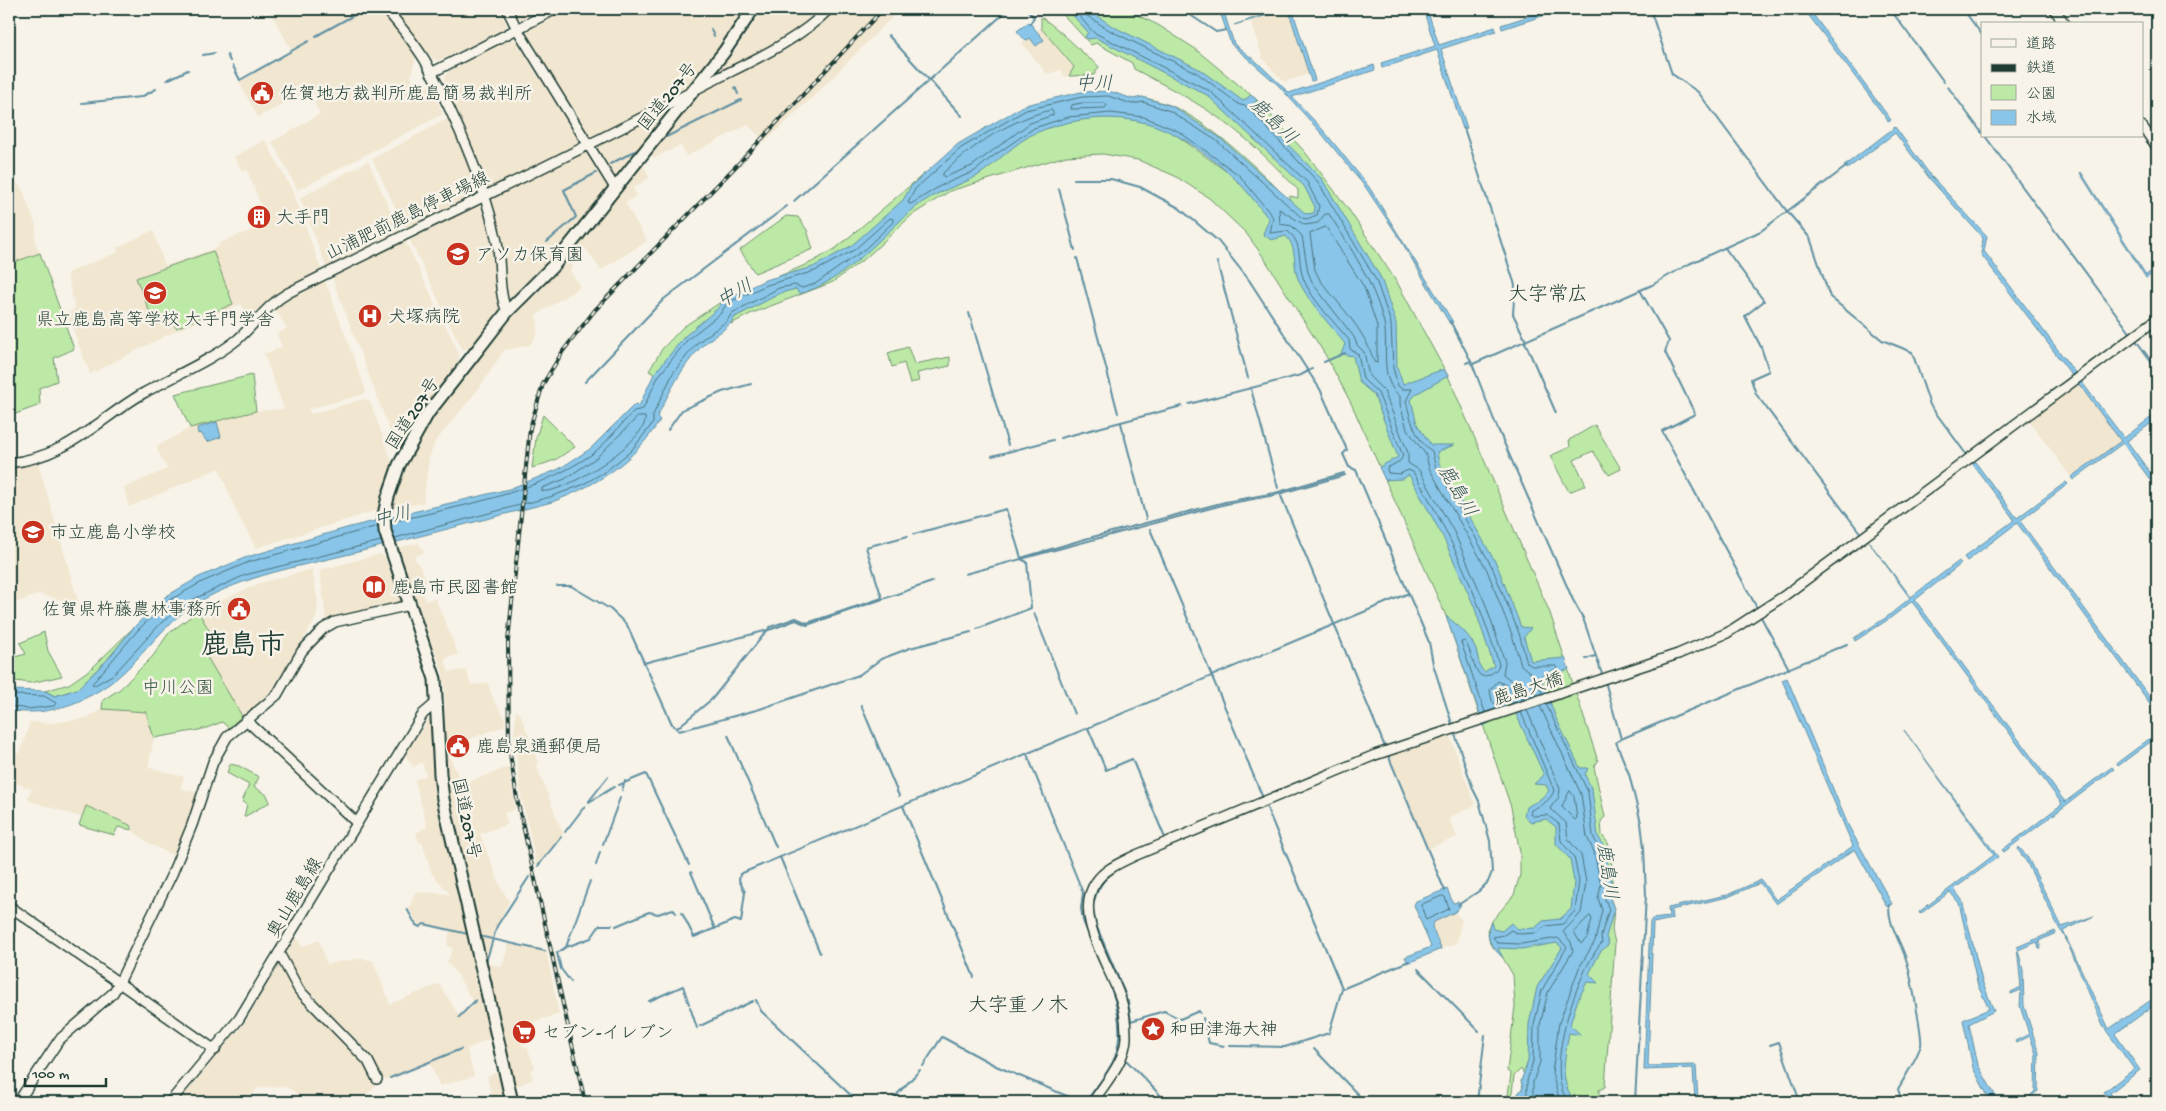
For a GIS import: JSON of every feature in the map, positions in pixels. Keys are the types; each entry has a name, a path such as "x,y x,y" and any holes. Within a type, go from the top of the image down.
{"highway":[{"name":"国道207号","path":"512,1102 443,799 437,702 432,664 388,546 384,515 388,497 410,442 428,413 507,312 554,265 724,52 753,9"}],"street":[{"path":"386,9 427,63 466,145 483,196 500,258 501,288 507,312"},
{"path":"507,9 517,29 615,188"},
{"path":"431,73 554,9"},
{"name":"山浦肥前鹿島停車場線","path":"9,464 38,458 82,437 134,399 237,340 279,298 483,196 589,146 802,33 830,9"},
{"path":"2054,9 2064,22"},
{"path":"2144,129 2157,146"},
{"name":"鹿島大橋","path":"1093,1102 1122,1056 1126,1040 1122,1001 1090,920 1088,906 1091,892 1096,882 1116,865 1375,755 1652,664 1727,633 1758,614 2157,319"},
{"path":"18,1102 59,1040 113,993 119,983 172,874 221,746 246,720 277,695 302,652 323,629 335,622 410,605"},
{"name":"奥山鹿島線","path":"170,1102 239,1018 423,714 437,702"},
{"path":"246,720 357,822"},
{"path":"9,906 214,1050"},
{"path":"279,953 299,990 372,1065 376,1079"}],"shaded area":[{"path":"270,9 383,9 416,56 411,77 415,86 424,84 431,88 443,114 298,190 272,142 320,114 314,102 318,100 311,89 258,117 239,82 292,51 275,20 267,11"},
{"path":"389,9 499,9 507,25 505,29 439,61 433,59"},
{"path":"514,9 541,9 523,19 518,19"},
{"path":"568,9 745,9 720,48 620,177 615,176 527,34 528,30"},
{"path":"763,9 900,9 816,94 765,142 748,125 686,156 681,145 654,158 650,155 718,66 732,56"},
{"path":"1288,10 1309,74 1284,82 1263,59 1251,21"},
{"path":"1041,28 1074,68 1069,76 1065,77 1061,70 1047,74 1022,43"},
{"path":"510,39 516,40 607,187 607,193 535,279 510,298 506,289 503,254 496,223 471,146 443,85 445,76 449,71"},
{"path":"449,118 464,150 478,194 406,229 372,159"},
{"name":"県立鹿島高等学校 大手門学舎","path":"265,140 294,194 322,272 280,292 251,320 241,304 175,331 90,374 67,314 75,309 67,273 118,252 117,248 153,230 165,266 219,247 218,244 268,223 247,170 243,172 234,157"},
{"path":"368,161 400,232 327,269 300,198"},
{"path":"643,163 649,178 633,188 636,196 625,203 647,241 601,270 585,248 576,257 570,253"},
{"path":"9,177 16,181 23,191 36,226 35,242 40,253 9,264"},
{"path":"480,200 496,255 499,310 469,349 462,349 408,236"},
{"path":"404,238 459,354 458,364 423,411 401,450 398,452 331,275"},
{"path":"565,259 573,266 570,270 580,287 535,316 538,321 537,335 530,345 504,350 479,388 435,442 429,458 423,503 392,508 407,464 420,437 439,409 504,326 543,287"},
{"path":"324,278 366,391 362,395 308,409 311,414 364,399 370,402 394,467 381,495 378,510 256,548 237,513 219,468 129,507 124,488 167,469 156,447 190,428 256,411 284,409 264,354 282,347 277,334 287,328 275,309 291,296"},
{"path":"2078,383 2121,441 2071,477 2028,419"},
{"name":"市立鹿島小学校","path":"38,463 78,601 76,604 39,594 9,605 9,469"},
{"path":"419,543 424,552 414,557 428,581 418,585 426,601 435,598 458,654 445,659 449,672 466,670 471,685 488,683 494,701 505,718 504,726 467,740 469,747 449,756 462,784 509,767 515,809 504,813 508,824 480,834 501,888 509,901 497,926 486,963 502,967 509,943 546,950 559,1014 530,1023 533,1037 522,1041 523,1047 527,1047 535,1068 530,1071 533,1079 512,1088 447,794 443,673 396,548"},
{"path":"380,554 385,557 402,600 400,603 326,620 320,570"},
{"path":"312,569 318,603 316,618 273,692 242,716 204,652 217,644 198,611 260,583"},
{"path":"102,709 146,711 154,738 148,767 184,777 180,788 199,794 176,857 150,844 132,830 130,824 87,806 81,817 30,801 27,798 32,789 9,781 9,772 16,753 20,753 30,722 53,723 87,718"},
{"path":"516,710 521,715 538,763 536,765 563,834 537,866 520,790 514,734"},
{"path":"431,716 433,716 434,771 438,800 493,1037 467,1049 474,1076 440,1086 430,1063 390,1079 375,1078 375,1086 360,1102 305,1102 291,1089 281,1086 258,1088 244,1102 235,1095 229,1102 179,1101 245,1022 296,936 302,947 319,940 327,964 362,958 373,961 390,1004 439,984 460,1017 474,1004 457,974 447,962 453,949 447,945 450,931 418,924 409,909 415,892 450,894 432,874 422,842 419,842 416,833 427,827 415,780 426,775 422,762 413,767 405,754"},
{"path":"1450,736 1475,805 1449,818 1457,837 1427,849 1389,757"},
{"path":"1453,911 1462,920 1457,941 1453,945 1439,949 1427,921"},
{"path":"501,1071 509,1102 493,1102 487,1076"}],"green space":[{"path":"1058,9 1073,9 1206,88 1313,188 1320,243 1142,97 1172,106 1203,124 1249,161 1289,200 1290,196 1298,198 1298,190 1255,147 1216,116 1134,69 1132,63 1096,43 1091,45"},
{"path":"1081,9 1125,9 1158,25 1194,48 1257,100 1305,152 1349,210 1398,284 1448,376 1550,613 1598,761 1594,767 1605,817 1601,821 1602,835 1608,843 1613,873 1610,898 1614,909 1612,930 1615,943 1605,1087 1599,1090 1599,1102 1546,1102 1550,1068 1607,919 1321,182 1249,115 1110,31"},
{"path":"1041,17 1099,67 1094,75 1069,76 1074,67 1041,28"},
{"path":"1142,110 1286,215 1449,521 1584,859 1530,1102 1521,1102 1523,1098 1517,1095 1523,1088 1521,1081 1524,1074 1521,1069 1514,1076 1511,1102 1507,1102 1511,1074 1507,1071 1515,1006 1513,975 1503,958 1490,944 1487,930 1491,922 1514,895 1520,875 1520,852 1511,807 1446,616 1351,403 1326,356 1246,233 1209,198 1175,176 1138,160 1103,154 1066,156 950,191 912,215 868,256 833,282 750,314 731,324 735,317 780,293 806,283 914,202 1045,114"},
{"path":"925,173 906,200 858,248 685,336 659,370 654,374 649,371 662,349 683,327 724,300 812,262 835,249"},
{"path":"786,216 798,217 807,230 813,249 755,273 740,250"},
{"path":"213,251 233,304 176,328 172,321 155,325 136,278"},
{"path":"40,253 74,349 54,358 57,381 39,388 40,405 10,416 9,264"},
{"path":"908,347 914,364 950,357 950,366 917,373 919,381 910,383 904,363 892,367 888,353"},
{"path":"252,375 256,411 190,428 175,394"},
{"path":"543,415 575,447 555,460 532,468 536,438"},
{"path":"1595,425 1621,469 1609,475 1593,451 1574,460 1586,485 1569,492 1550,456 1570,447 1569,440"},
{"name":"中川公園","path":"198,611 217,644 204,652 242,716 229,728 222,722 204,729 154,738 146,712 102,709 103,700 120,689 153,656 168,634"},
{"path":"134,627 107,660 77,689 55,696 45,691 69,684 92,668"},
{"path":"44,632 48,651 62,676 30,683 9,680 11,658 26,654 20,643"},
{"path":"230,764 239,766 259,777 254,787 267,795 270,802 244,817 247,804 242,802 249,785 227,773"},
{"path":"86,806 130,825 132,830 118,827 114,835 79,825"}],"water":[{"name":"鹿島川","path":"1067,9 1087,9 1112,26 1199,69 1243,101 1251,95 1257,100 1251,107 1322,179 1381,278 1396,323 1397,367 1403,384 1444,369 1448,376 1416,394 1411,400 1417,424 1431,445 1454,445 1437,452 1439,463 1497,565 1521,627 1531,628 1524,637 1531,661 1565,658 1569,669 1542,680 1556,718 1580,768 1588,768 1585,775 1592,790 1598,836 1605,848 1612,886 1610,898 1614,909 1606,937 1609,944 1600,952 1589,974 1598,983 1587,982 1577,1002 1570,1025 1581,1035 1569,1033 1564,1069 1567,1087 1570,1095 1576,1102 1521,1102 1523,1098 1517,1095 1523,1088 1521,1081 1528,1061 1529,1024 1537,987 1562,948 1557,943 1521,949 1498,948 1503,958 1490,942 1489,928 1491,922 1493,929 1502,931 1511,923 1518,929 1535,928 1543,921 1560,919 1571,909 1574,882 1570,859 1556,844 1556,827 1546,819 1531,822 1524,816 1526,807 1538,801 1549,791 1546,785 1534,784 1544,775 1505,690 1500,686 1495,689 1497,699 1505,703 1502,715 1484,726 1446,616 1470,639 1476,649 1479,664 1484,672 1494,666 1474,606 1443,537 1409,475 1402,479 1385,480 1379,467 1398,457 1374,395 1359,382 1353,356 1341,354 1345,344 1312,303 1301,285 1297,276 1292,245 1289,240 1286,236 1271,240 1263,234 1269,219 1239,183 1215,161 1179,137 1142,122 1116,118 1089,119 1063,124 1038,132 1022,141 977,176 938,194 916,207 862,257 833,279 817,288 799,294 796,289 781,293 735,317 728,326 700,348 687,364 657,417 660,420 650,435 626,460 599,480 584,488 552,502 274,572 234,585 215,593 185,611 127,669 93,694 80,701 52,710 23,712 9,710 9,690 45,691 55,696 77,689 107,660 134,627 165,597 199,577 247,557 350,527 509,489 559,469 590,449 635,404 639,406 654,374 685,336 717,309 724,300 765,280 813,267 851,246 903,200 911,186 958,144 1025,105 1081,92 1109,91 1133,99 1142,97 1172,106 1219,137 1306,214 1314,213 1315,207 1304,186 1207,95 1096,38 1088,39 1085,37 1088,32"},
{"path":"1219,9 1223,9 1234,44 1258,63 1289,93 1374,65 1375,70 1292,97 1324,131 1369,187 1453,322 1450,324 1400,239 1366,188 1322,134 1278,85 1231,44"},
{"path":"1280,9 1288,9 1234,25"},
{"path":"1288,9 1292,9 1315,80 1311,81"},
{"path":"1423,9 1427,9 1439,45 1495,27 1496,31 1441,49 1467,128 1463,129 1437,50 1382,68 1381,63 1435,46"},
{"path":"1551,9 1564,9 1502,29 1501,25"},
{"path":"1804,9 1809,9 1891,120 1889,122"},
{"path":"1029,22 1044,40 1036,46 1030,38 1026,41 1017,31"},
{"path":"1895,127 1931,176 1987,236 1984,251 2076,374 2073,377 1981,254 1983,238 1930,179 1895,133 1847,169 1844,166"},
{"path":"2081,172 2146,275 2157,268 2157,271 2146,278"},
{"path":"2081,381 2124,438 2157,413 2157,419 2127,441 2157,482 2157,489 2123,443 2073,480 2071,477 2121,441 2078,383"},
{"path":"217,422 221,437 207,442 201,433 198,434 197,428"},
{"path":"1973,459 2017,518 2066,482 2068,484 2020,521 2157,707 2157,713 2017,523 1967,561 1964,557 2013,521 2013,518 1971,462"},
{"path":"1866,538 1911,597 1959,561 1961,564 1915,600 2065,802 2112,767 2114,769 2004,852 2002,850 2062,804 1913,603 1911,602 1855,641 1854,638 1887,617 1910,598"},
{"path":"1787,678 1848,825 1892,904 1887,907 1855,849 1776,904 1760,883 1728,897 1671,910 1672,919 1653,923 1648,1066 1696,1065 1698,1102 1695,1102 1693,1068 1644,1070 1650,922 1652,919 1669,917 1668,908 1727,895 1761,880 1776,900 1853,846 1782,680"},
{"path":"1904,730 1998,857 1954,889 1962,900 1982,981 1994,1011 1969,1024 1978,1065 1999,1102 1991,1102 1973,1068 1963,1020 1989,1009 1978,986 1959,903 1950,892 1920,914 1919,912 1994,855"},
{"path":"2157,733 2157,737 2118,766 2117,763"},
{"path":"2019,847 2028,858 2062,927 2094,916 2063,931 2109,1029 2157,996 2157,1003 2115,1034 2140,1070 2110,1093 2117,1102 2111,1102 2104,1092 2134,1069 2103,1026 2064,935 2026,861 2018,850"},
{"path":"1447,889 1453,903 1458,902 1461,905 1455,912 1434,922 1432,927 1441,949 1408,963 1405,957 1431,947 1414,905 1416,901"},
{"path":"2055,931 2056,933 2039,941 2041,949 2039,949 2037,942 2018,950 2023,970 2024,1006 2039,1053 2038,1091 2024,1102 2035,1091 2036,1054 2030,1036 2016,1043 2015,1041 2029,1034 2020,1006 2021,990 2011,994 2011,992 2021,987 2017,947"}],"waterway":[{"path":"316,36 365,9"},
{"path":"794,201 1009,9"},
{"path":"1026,9 1034,17 1030,24"},
{"path":"1181,9 1216,32 1226,30"},
{"path":"1650,9 1672,74 1698,92 1786,210 1810,238 1830,297 1882,340 1912,352 1930,405 1966,454"},
{"path":"1890,9 1944,82"},
{"path":"1963,9 1981,34"},
{"path":"711,30 714,36"},
{"path":"888,35 962,116"},
{"path":"233,66 240,80 309,41"},
{"path":"203,55 215,53"},
{"path":"227,55 230,61"},
{"path":"167,80 188,70"},
{"path":"735,87 738,94"},
{"path":"1948,87 1981,132"},
{"path":"82,103 141,97 156,89"},
{"path":"666,137 741,100"},
{"path":"1464,128 1515,285 1513,314 1526,341"},
{"path":"1986,138 2131,334"},
{"path":"610,164 641,148"},
{"path":"1473,364 1652,285 1689,264 1761,231 1847,166"},
{"path":"547,242 576,217 564,190 596,173"},
{"path":"1074,179 1111,179 1140,187 1179,208 1218,241 1249,280 1320,389 1347,450 1343,454 1349,467 1356,470 1429,642 1433,664 1453,727"},
{"path":"1059,189 1075,250"},
{"path":"585,382 664,299 787,206"},
{"path":"1725,248 1764,301 1745,316 1761,347 1769,371 1751,379 1756,394 1861,534"},
{"path":"1077,258 1118,413"},
{"path":"1217,262 1248,378"},
{"path":"1640,290 1669,341 1665,352 1695,414 1662,431 1757,608"},
{"path":"969,313 1008,445"},
{"path":"1450,321 1471,361 1494,420 1573,600 1583,618 1603,677"},
{"path":"2135,339 2157,369"},
{"path":"1525,342 1556,413"},
{"path":"1324,362 1345,353"},
{"path":"1466,363 1471,361"},
{"path":"1189,404 1301,375 1312,369"},
{"path":"668,430 682,410 722,392 751,384"},
{"path":"1251,389 1278,488"},
{"path":"1060,438 1182,406"},
{"path":"1121,423 1146,519"},
{"path":"992,456 1053,440"},
{"path":"914,534 1006,509 1021,558 1225,502 1275,493 1344,473"},
{"path":"965,574 1226,504 1275,495 1345,475"},
{"path":"1281,496 1385,747"},
{"path":"1150,529 1263,798"},
{"path":"677,728 712,699 770,627 796,618 807,623 882,598 866,547 908,536"},
{"path":"977,629 1031,608 1027,562 1021,559"},
{"path":"644,663 772,629 796,620 807,625 932,582"},
{"path":"557,586 571,586 610,609 627,625 672,724 679,731 760,709 859,675 881,659 910,648 971,632"},
{"path":"682,913 694,937 735,920 741,922 745,892 739,880 740,874 1409,593"},
{"path":"1034,613 1074,714"},
{"path":"1761,617 1789,669"},
{"path":"1621,739 1847,644"},
{"path":"1586,659 1595,656"},
{"path":"1605,681 1621,739 1616,742 1629,774 1641,823 1644,848 1646,895 1635,1102"},
{"path":"861,705 899,796"},
{"path":"1088,728 1106,770 1132,759 1165,838"},
{"path":"1454,731 1473,789 1479,801 1490,841 1492,872 1488,882 1479,891 1458,905"},
{"path":"728,735 776,847"},
{"path":"1027,754 1083,893 1081,908 1083,921 1104,970 1116,1005 1119,1040 1115,1057 1106,1074 1086,1102"},
{"path":"1388,755 1445,891"},
{"path":"619,785 646,774 689,865"},
{"path":"589,801 608,777"},
{"path":"622,790 625,781"},
{"path":"589,802 614,787"},
{"path":"603,844 620,798"},
{"path":"565,832 585,806"},
{"path":"903,806 974,977"},
{"path":"1266,806 1342,988"},
{"path":"538,866 561,837"},
{"path":"596,865 600,852"},
{"path":"780,857 820,953"},
{"path":"691,872 715,929"},
{"path":"1093,905 1100,887 1113,872"},
{"path":"486,962 497,926 529,877"},
{"path":"566,947 590,881"},
{"path":"1889,905 1892,926 1908,966 1921,1040 1921,1045 1911,1067 1898,1089 1902,1102"},
{"path":"407,909 416,925 420,927 424,924 468,934"},
{"path":"616,926 649,912 658,914 673,909 676,913"},
{"path":"1093,910 1096,925 1126,996"},
{"path":"571,982 561,969 557,953 566,947 591,938 600,925 612,925"},
{"path":"479,936 545,951"},
{"path":"1230,1046 1285,1047 1329,1033 1342,989 1409,961"},
{"path":"1418,969 1479,1031"},
{"path":"489,974 492,984"},
{"path":"649,1001 683,986 689,1004"},
{"path":"459,1017 476,1000"},
{"path":"756,1000 761,1011 858,1102"},
{"path":"700,1026 753,1001"},
{"path":"1128,1001 1131,1021 1164,1011 1180,1019 1199,1011 1200,1013"},
{"path":"690,1007 697,1028"},
{"path":"1203,1018 1209,1043 1224,1046"},
{"path":"1477,1102 1485,1035"},
{"path":"923,1066 942,1037 996,1066 1081,1102"},
{"path":"1770,1045 1779,1042 1800,1102"},
{"path":"390,1078 461,1049"},
{"path":"1314,1049 1365,1102"},
{"path":"1126,1060 1167,1102"},
{"path":"890,1102 920,1070"}],"railway":[{"path":"585,1102 517,799 509,747 508,641 530,428 543,384 563,351 595,310 739,163 883,9"}],"place":[{"name":"佐賀地方裁判所鹿島簡易裁判所","path":"262,93"},
{"name":"大手門","path":"259,217"},
{"name":"アソカ保育園","path":"458,254"},
{"name":"県立鹿島高等学校 大手門学舎","path":"155,293"},
{"name":"犬塚病院","path":"370,316"},
{"name":"市立鹿島小学校","path":"33,532"},
{"name":"鹿島市民図書館","path":"374,587"},
{"name":"佐賀県杵藤農林事務所","path":"239,609"},
{"name":"鹿島泉通郵便局","path":"458,746"},
{"name":"和田津海大神","path":"1153,1029"},
{"name":"セブン-イレブン","path":"524,1032"}],"district":[{"name":"大字常広","path":"1548,293"},
{"name":"鹿島市","path":"243,643"},
{"name":"大字重ノ木","path":"1018,1004"}],"water label":[{"name":"中川","path":"1094,82"},
{"name":"中川","path":"734,292"},
{"name":"中川","path":"392,515"}]}
